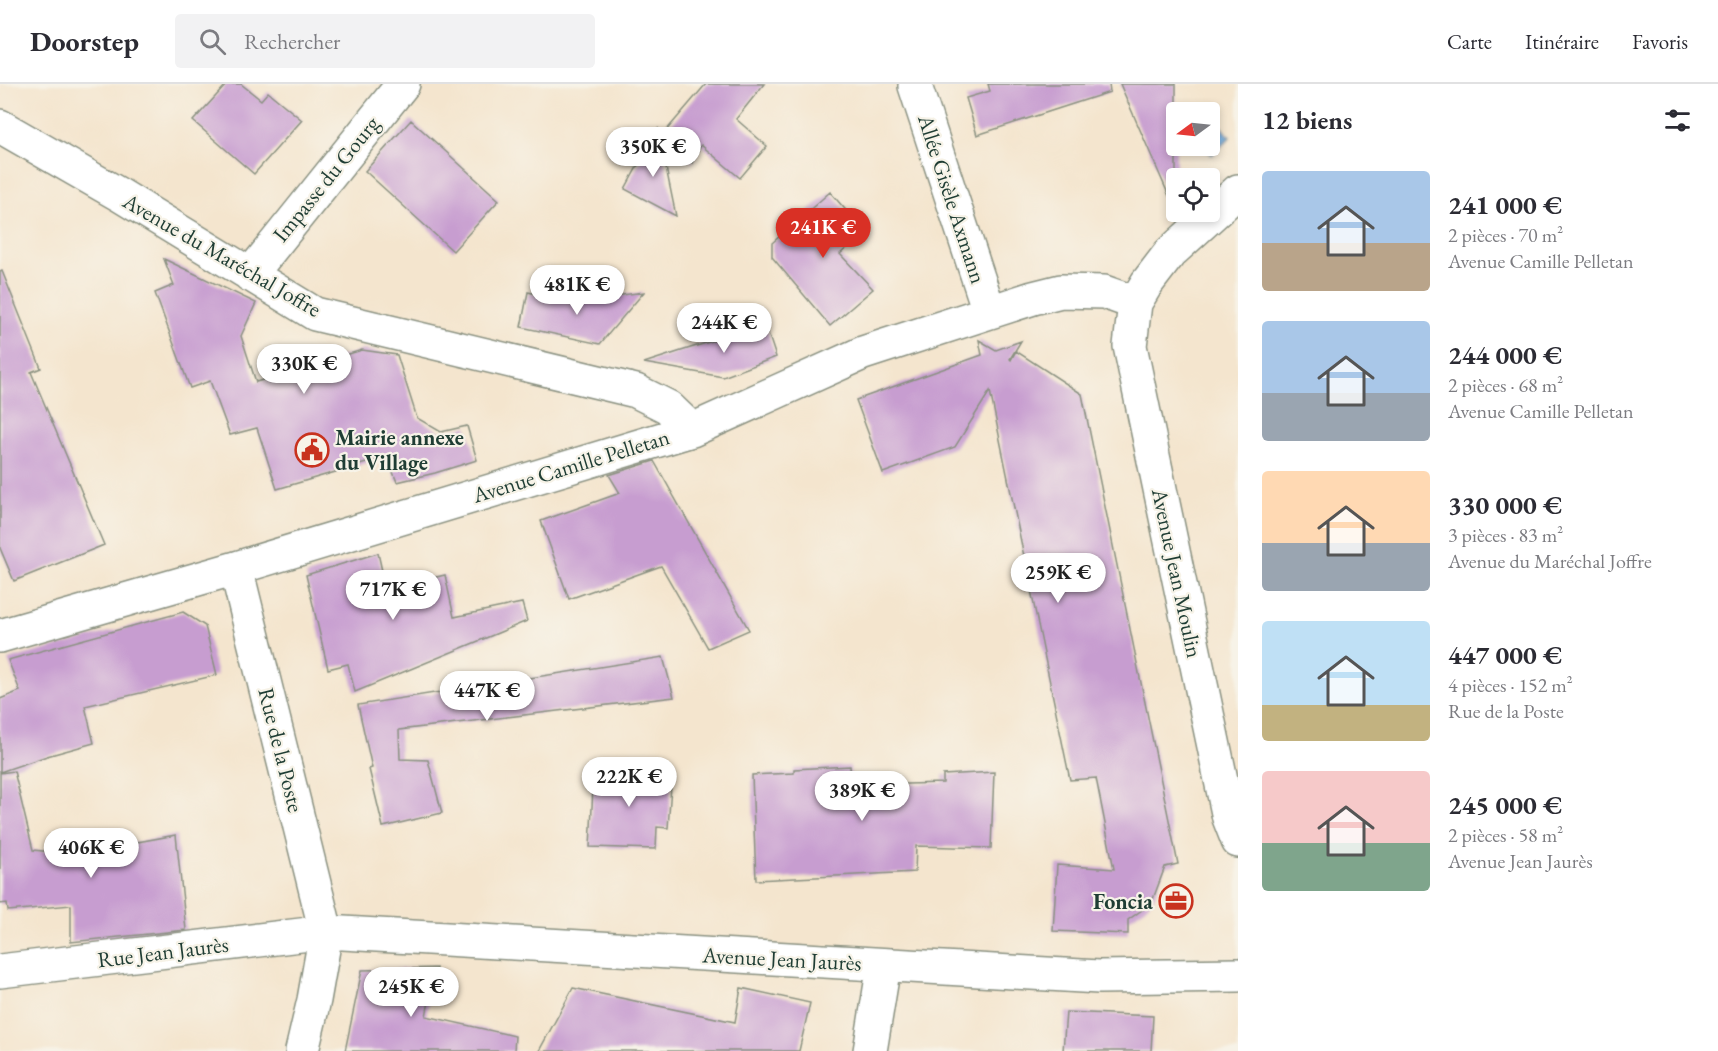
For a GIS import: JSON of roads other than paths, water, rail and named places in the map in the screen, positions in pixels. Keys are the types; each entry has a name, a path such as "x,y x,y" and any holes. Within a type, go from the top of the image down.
{"street":[{"name":"Impasse du Gourg","path":"250,275 403,84"},
{"name":"Allée Gisèle Axmann","path":"915,86 989,311"},
{"name":"Avenue du Maréchal Joffre","path":"0,126 120,195 315,314 636,392 668,407 692,430"},
{"path":"1135,303 1170,253 1238,191"},
{"name":"Avenue Camille Pelletan","path":"0,636 236,568 692,430 863,353 1033,298 1062,291 1104,292 1135,303"},
{"name":"Avenue Jean Moulin","path":"1135,303 1130,346 1134,367 1229,818 1238,841"},
{"name":"Rue de la Poste","path":"236,568 326,932"},
{"path":"302,1051 326,932"},
{"name":"Avenue Jean Jaurès","path":"326,932 1099,976 1238,975"},
{"name":"Rue Jean Jaurès","path":"0,971 326,932"},
{"path":"870,1051 884,965"}],"water":[{"path":"1220,126 1230,137 1220,147"}],"place":[{"name":"Mairie annexe du Village","path":"312,450"},
{"name":"Foncia","path":"1176,901"}]}
